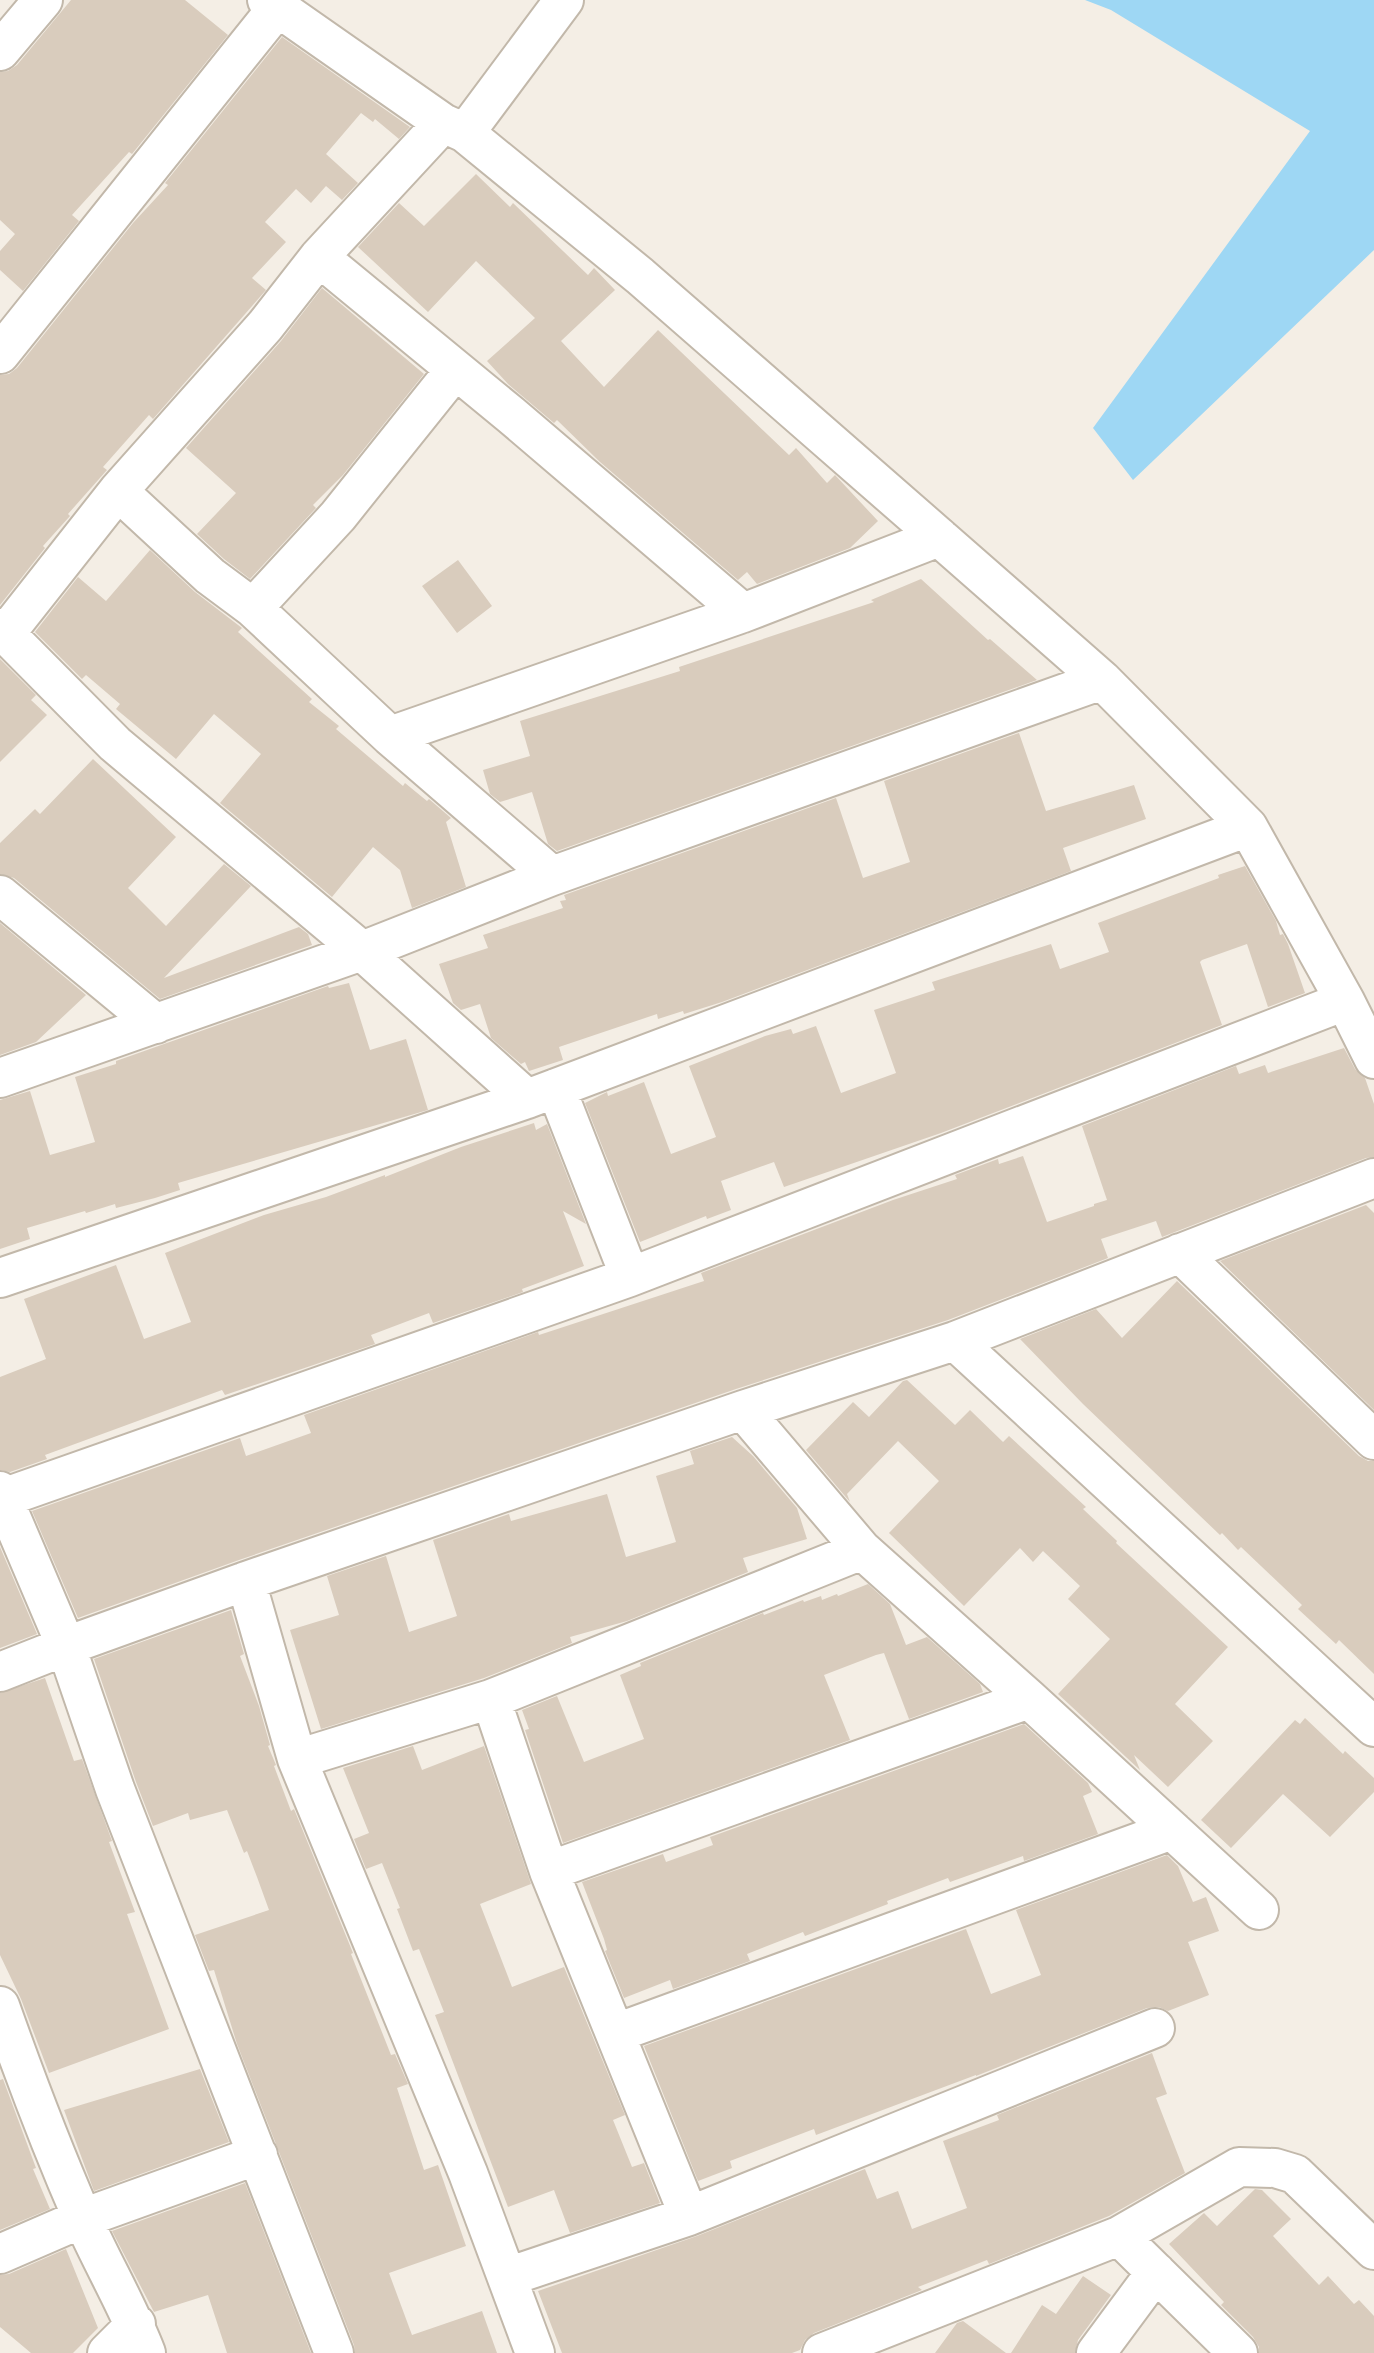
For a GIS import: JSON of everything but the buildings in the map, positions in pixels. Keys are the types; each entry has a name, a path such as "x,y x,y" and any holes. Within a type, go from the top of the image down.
{"street":[{"path":"0,51 43,0"},
{"path":"564,0 454,128 319,257 265,326 118,491 3,631 115,744 362,951 542,1094 629,1277"},
{"path":"0,354 187,123 272,4 454,128 640,276 1102,680 1248,827 1345,1001 1374,1059"},
{"path":"319,257 511,415 743,613"},
{"path":"253,608 338,516 455,370"},
{"path":"118,491 210,576 253,608 390,736 552,876"},
{"path":"390,736 743,613 939,537"},
{"path":"0,1078 362,951 552,876 1102,680"},
{"path":"0,1279 542,1094 1248,827"},
{"path":"0,895 156,1024"},
{"path":"334,2353 115,1789 66,1646 1,1496 629,1277 1345,1001"},
{"path":"0,1672 246,1581 744,1410 955,1341 1374,1178"},
{"path":"1180,1253 1374,1440"},
{"path":"955,1341 1374,1727"},
{"path":"744,1410 862,1550 1259,1910"},
{"path":"297,1759 491,1699 862,1550"},
{"path":"246,1581 297,1759 468,2173 536,2353"},
{"path":"491,1699 549,1871 689,2216"},
{"path":"549,1871 1029,1699"},
{"path":"615,2033 1172,1830"},
{"path":"0,2006 9,2062 141,2339 107,2353"},
{"path":"507,2277 689,2216 1155,2028"},
{"path":"0,2254 83,2218 258,2155"},
{"path":"822,2353 1119,2236 1239,2167 1275,2168 1295,2174 1374,2250"},
{"path":"1119,2236 1238,2353"},
{"path":"1097,2353 1156,2272"},
{"path":"911,2353 929,2312"}],"water":[{"path":"1085,0 1374,0 1374,250 1133,480 1093,428 1310,131 1111,10"}]}
